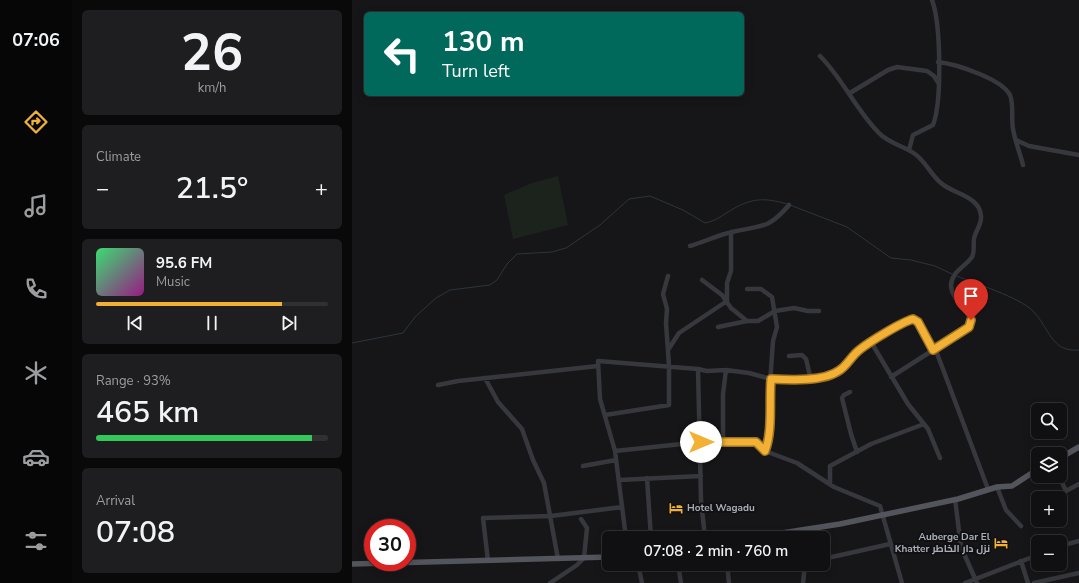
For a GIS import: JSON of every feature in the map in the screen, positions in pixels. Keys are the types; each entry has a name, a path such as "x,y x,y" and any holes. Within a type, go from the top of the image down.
{"main road":[{"path":"1067,454 1079,447"},
{"path":"795,531 882,515 955,499 997,487 1012,486 1031,474"},
{"path":"352,564 602,557"}],"street":[{"path":"909,150 913,135 933,125 939,85 936,15 932,0"},
{"path":"820,56 833,68 879,133 888,140 909,150 929,167 941,183 978,206 981,214 980,223 974,239 973,253 957,271 951,284 954,297 970,316 969,327 891,377"},
{"path":"938,62 967,68 998,84 1006,90 1011,99 1013,130 1023,165"},
{"path":"850,93 888,70 897,67 927,71 934,76 939,85"},
{"path":"1016,140 1029,146 1079,155"},
{"path":"690,246 731,232 763,227 779,217 789,205"},
{"path":"727,300 727,283 731,271 731,232"},
{"path":"605,415 669,405 669,366 666,323 667,309 663,294 668,276"},
{"path":"702,280 727,300 731,308 747,321"},
{"path":"748,289 761,289 772,297 777,327 773,341 769,399 769,441 765,451"},
{"path":"668,350 679,333 727,300"},
{"path":"718,327 747,321 758,321 775,311 794,308 808,311 819,311"},
{"path":"625,531 615,451 600,399 598,361 669,366 707,371 726,370 771,379 811,380 840,370 856,353 871,342 913,319 918,322 934,349 988,490"},
{"path":"871,342 908,404 928,429 940,458"},
{"path":"789,356 798,354 802,355 806,360 811,380"},
{"path":"438,385 485,378 598,366"},
{"path":"698,369 701,476 705,531"},
{"path":"723,442 723,394 726,370"},
{"path":"485,378 498,402 522,430 533,460 544,483 558,559"},
{"path":"850,392 842,398 857,452"},
{"path":"830,484 830,466 871,444 924,424"},
{"path":"615,451 701,442 756,442 765,451 797,463 830,484 880,506 902,583"},
{"path":"583,466 616,460"},
{"path":"619,480 701,476"},
{"path":"647,478 651,531"},
{"path":"1062,483 1066,491 1079,484"},
{"path":"997,487 1006,510 1021,526"},
{"path":"955,499 961,547 977,581"},
{"path":"488,561 484,518 551,516 622,507"},
{"path":"550,583 577,565 584,558 587,528 581,519"},
{"path":"1067,544 1079,541"},
{"path":"830,558 890,544"},
{"path":"965,583 977,581 1031,557"},
{"path":"1021,561 1028,583"},
{"path":"639,571 642,583"},
{"path":"679,571 681,583"},
{"path":"727,571 728,583"},
{"path":"803,583 804,571"},
{"path":"1034,583 1079,573"}],"shaded area":[{"path":"558,176 568,225 513,239 504,195 532,183"}],"waterway":[{"path":"352,343 403,333 415,317 436,298 450,290 490,285 497,280 507,264 517,254 552,252 566,248 600,225 629,199 650,196 683,210 705,223 715,220 736,207 750,201 771,200 787,204"},
{"path":"790,205 847,227 891,258 911,260 935,266 952,274"},
{"path":"957,276 997,291 1018,301 1033,311 1056,343 1070,350 1079,350"}],"place":[{"name":"Hotel Wagadu","path":"676,508"},
{"name":"Auberge Dar El Khatter نزل دار الخاطر","path":"1001,543"}],"route":[{"path":"701,442 756,442 765,451 769,441 769,399 771,379 811,380 820,376 832,374 840,370 856,353 871,342 913,319 918,322 933,350 969,327 971,320"}]}
